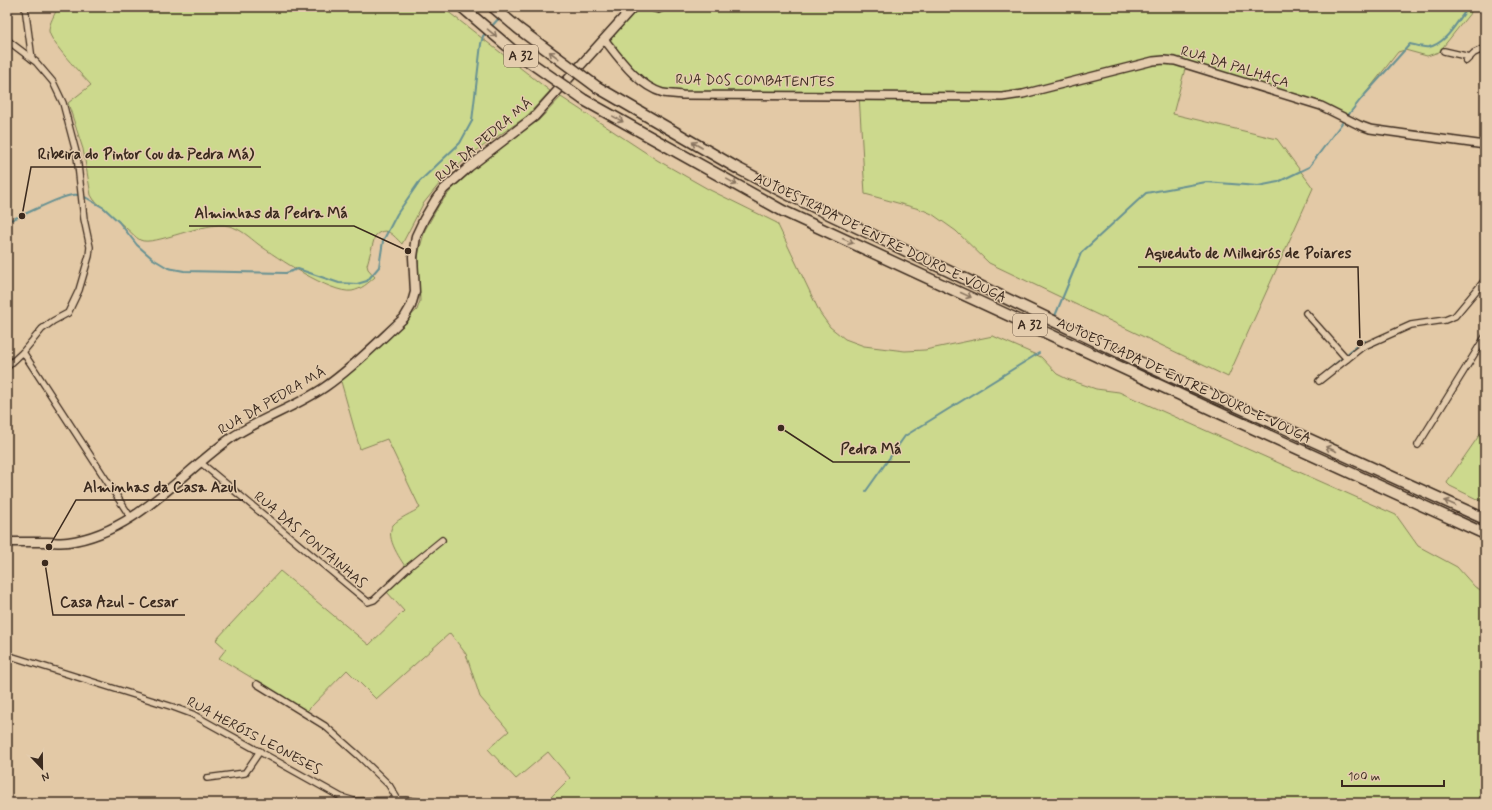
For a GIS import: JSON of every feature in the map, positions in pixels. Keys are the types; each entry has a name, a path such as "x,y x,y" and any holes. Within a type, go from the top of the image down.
{"highway":[{"name":"AUTOESTRADA DE ENTRE DOURO-E-VOUGA","path":"462,7 511,49 584,100 783,210 1214,411 1485,534"},
{"name":"AUTOESTRADA DE ENTRE DOURO-E-VOUGA","path":"493,7 519,29 597,87 737,168 792,196 1150,367 1485,519"}],"main road":[{"name":"RUA DA PEDRA MÁ","path":"7,542 67,543 92,537 131,518 159,498 221,445 243,430 325,387 404,318 411,306 415,292 413,257 416,236 424,219 444,190 468,167 534,117 633,7"}],"street":[{"path":"25,7 32,59"},
{"path":"648,7 658,10 666,7"},
{"name":"RUA DOS COMBATENTES","path":"604,39 625,66 643,82 662,92 682,95 902,96"},
{"path":"7,40 36,62 53,82 63,103 77,156 84,219 90,247 89,256 79,290 68,313 42,329 23,352 7,366"},
{"path":"1444,51 1468,59 1474,53 1485,48"},
{"name":"RUA DA PALHAÇA","path":"902,96 1002,97 1023,94 1164,60 1175,61 1321,106 1370,129 1485,145"},
{"path":"1319,381 1362,347 1410,325 1445,320 1455,316 1485,280"},
{"path":"1306,313 1347,359"},
{"path":"1418,445 1485,337"},
{"path":"23,352 131,518"},
{"name":"RUA DAS FONTAINHAS","path":"200,462 368,602 374,600 410,566 442,540"},
{"name":"RUA HERÓIS LEONESES","path":"7,655 166,704 192,714 341,797 354,801 406,800 426,803"},
{"path":"257,684 325,726 389,785 398,800"},
{"path":"207,778 245,773 260,751"}],"green space":[{"path":"58,7 442,7 550,91 526,117 473,153 444,178 423,204 402,244 386,231 383,231 375,236 367,265 368,269 375,277 359,289 352,291 343,290 331,287 304,274 266,250 241,231 229,226 219,225 156,240 140,240 94,200 91,195 83,149 68,103 91,85 67,58 51,36 49,31 50,25"},
{"path":"633,7 1475,7 1439,52 1427,56 1405,50 1398,52 1347,117 1318,101 1186,65 1173,114 1277,139 1313,188 1228,377 989,263 956,231 932,214 923,210 865,194 859,94 662,92 643,82 604,39"},
{"path":"561,97 657,160 708,189 777,223 820,313 830,327 845,339 864,346 905,351 925,350 993,336 1041,357 1057,374 1067,379 1096,389 1119,392 1396,515 1418,546 1457,567 1475,587 1485,592 1485,803 545,803 570,778 548,752 516,779 488,749 509,731 480,697 466,654 450,633 376,699 347,670 307,711 219,658 226,649 216,640 280,571 369,645 404,611 387,592 408,571 392,543 391,530 393,525 399,520 420,508 387,439 360,449 340,378 417,310 420,301 419,251 425,230 439,205 452,189 475,167 539,120"},
{"path":"1485,427 1485,503 1450,486 1447,483"}],"waterway":[{"path":"504,12 508,7"},
{"path":"1349,114 1410,44 1422,47 1436,45 1447,36 1469,7"},
{"path":"491,27 500,17"},
{"path":"85,197 104,208 119,222 137,245 153,259 168,268 184,271 286,273 298,269 339,283 357,284 367,281 379,267 383,241 397,214 419,182 460,143 472,121 481,44 483,36 487,32"},
{"path":"1055,316 1081,253 1146,193 1206,182 1258,186 1278,182 1309,167 1342,123"},
{"path":"7,221 64,197 78,195"},
{"path":"1326,372 1360,343 1365,341"},
{"path":"866,491 905,436 1039,353"}],"place":[{"name":"Ribeira do Pintor (ou da Pedra Má)","path":"22,216"},
{"name":"Alminhas da Pedra Má","path":"408,251"},
{"name":"Aqueduto de Milheirós de Poiares","path":"1360,343"},
{"name":"Pedra Má","path":"781,428"},
{"name":"Alminhas da Casa Azul","path":"49,547"},
{"name":"Casa Azul - Cesar","path":"45,563"}]}
